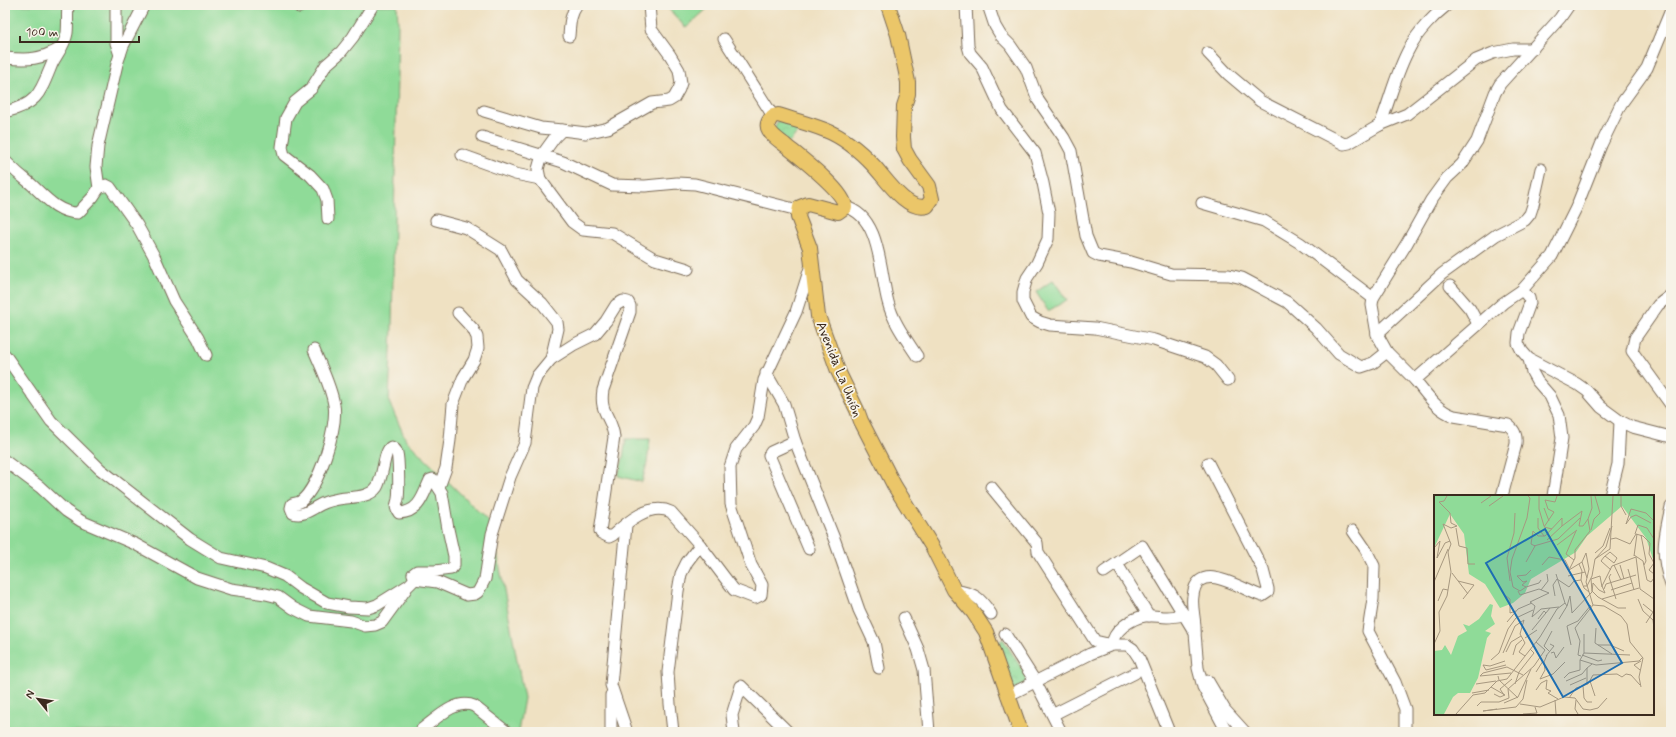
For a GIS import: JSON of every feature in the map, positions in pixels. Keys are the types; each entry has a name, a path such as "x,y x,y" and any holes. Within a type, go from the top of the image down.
{"main road":[{"path":"798,210 803,205 808,204 833,212 838,212 845,207 843,200 833,187 772,134 768,127 769,121 773,116 778,115 826,130 850,145 874,166 890,186 914,206 928,206 932,199 929,186 904,149 904,106 908,94 908,82 898,35 888,5"},
{"name":"Avenida La Unión","path":"798,210 798,217 810,248 818,316 838,370 858,410 861,421 894,485 933,548 954,590 973,612 986,632 1007,696 1021,732"}],"street":[{"path":"5,112 18,109 30,103 41,91 62,48 67,33 68,5"},
{"path":"116,5 116,43 120,55"},
{"path":"5,161 48,200 63,210 71,213 78,213 93,198 99,188 96,167 98,146 120,55 144,5"},
{"path":"328,219 327,200 323,189 310,175 284,155 282,147 286,118 295,102 311,90 326,65 341,52 353,37 373,5"},
{"path":"569,36 572,12 577,5"},
{"path":"484,110 541,128 586,133 608,128 652,103 669,101 674,98 679,89 679,70 670,55 651,30 649,5"},
{"path":"966,5 967,38 970,53 982,67 1002,110 1021,133 1035,154 1043,183 1048,213 1048,239 1037,263 1027,278 1023,292 1023,301 1031,316 1040,322 1050,325 1095,328 1161,343 1205,357 1216,365 1228,380"},
{"path":"988,5 1000,36 1010,45 1026,68 1038,100 1071,151 1086,236 1093,253 1099,256 1131,262 1171,274 1229,275 1242,278 1287,302 1316,328 1339,354 1361,367 1373,363 1388,352"},
{"path":"1380,125 1401,65 1410,45 1437,13 1447,5"},
{"path":"1502,495 1516,444 1516,435 1513,429 1508,425 1454,416 1440,410 1415,380 1388,352 1377,334 1372,305 1373,298 1407,244 1431,200 1447,178 1462,164 1477,141 1495,93 1500,84 1560,18 1569,5"},
{"path":"1415,380 1503,302 1522,290 1552,256 1576,208 1601,145 1621,104 1647,68 1671,10"},
{"path":"724,38 773,116"},
{"path":"5,58 21,60 34,59 48,55 62,48"},
{"path":"1208,54 1228,74 1260,101 1344,144 1349,143 1380,125 1407,114 1476,60 1493,53 1513,48 1532,49"},
{"path":"562,130 542,155 538,169 540,179 572,222 583,230 612,233 655,259 688,269"},
{"path":"482,137 563,162 612,185 645,186 677,183 695,184 798,210"},
{"path":"462,155 515,174 540,179"},
{"path":"1377,334 1442,274 1496,235 1525,220 1530,214 1533,206 1541,169"},
{"path":"99,188 106,186 110,187 137,225 155,258 174,301 198,338 206,355"},
{"path":"1202,203 1264,221 1300,243 1373,298"},
{"path":"845,207 852,209 859,214 871,230 888,303 900,332 917,356"},
{"path":"436,220 466,228 501,250 518,280 542,303 557,322 558,329 551,359"},
{"path":"5,355 51,421 100,469 190,539 221,558 266,568 285,576 301,588 327,603 349,607 368,608 377,606 412,582 437,582 466,595 475,594 482,587 492,534 510,477 525,443 532,388 537,376 551,359 573,345 595,334 606,321 616,305 623,301 628,302 630,312 603,390 603,409 613,428 614,437 600,531 602,535 609,537 636,516 664,509 676,518 700,545 734,590 755,598 761,595 762,584 751,565 731,504 730,467 736,449 754,426 758,417 766,373 796,312 812,263"},
{"path":"1450,286 1470,309 1478,324"},
{"path":"1522,290 1529,298 1530,303 1519,333 1518,343 1522,351 1529,359 1577,384 1601,407 1620,421 1632,427 1671,437"},
{"path":"1670,401 1632,351 1635,338 1658,305 1671,295"},
{"path":"439,487 446,468 453,404 463,378 474,360 478,348 477,337 473,329 458,313"},
{"path":"5,460 40,487 66,511 81,521 135,544 197,578 232,589 278,597 293,608 309,616 352,621 365,626 375,626 382,622 412,582 413,574 417,571 448,570 454,565 454,556 442,493 436,482 431,479 426,493 416,508 407,513 399,513 395,506 398,499 398,459 397,452 391,446 387,451 381,479 376,488 366,495 334,499 307,512 298,514 293,513 291,508 292,504 300,502 314,486 323,465 334,422 334,405 326,378 314,350"},
{"path":"1529,359 1532,372 1537,381 1550,396 1559,415 1562,438 1553,495"},
{"path":"766,373 784,404 794,441 835,541 859,610 874,642 879,668"},
{"path":"1610,495 1618,464 1620,421"},
{"path":"794,441 771,452 769,455 809,549"},
{"path":"1208,463 1263,570 1268,589 1268,592 1262,596 1237,584 1210,577 1203,578 1197,584 1193,596 1196,623 1196,656 1203,687 1227,732"},
{"path":"990,487 1037,543 1038,552 1092,637 1101,643 1127,645 1133,649 1139,658 1169,732"},
{"path":"1671,507 1663,544 1665,568 1671,585"},
{"path":"611,732 611,685 626,525"},
{"path":"1353,531 1366,550 1374,566 1373,598 1368,631 1395,682 1405,708 1405,732"},
{"path":"673,732 668,672 678,591 681,574 687,562 700,545"},
{"path":"1104,572 1142,546 1195,633"},
{"path":"1117,564 1149,616"},
{"path":"954,590 973,594 985,604 991,614"},
{"path":"1112,645 1112,639 1119,630 1132,620 1149,616 1183,615"},
{"path":"904,618 918,649 924,670 929,727 920,732"},
{"path":"1005,634 1054,714 1061,732"},
{"path":"1007,696 1035,681 1112,645"},
{"path":"1196,656 1225,710 1245,732"},
{"path":"1054,714 1135,672"},
{"path":"611,685 627,732"},
{"path":"734,732 732,715 741,686 788,732"},
{"path":"422,729 456,706 469,703 507,732"}],"green space":[{"path":"5,5 397,5 398,23 392,325 389,402 406,440 492,525 524,698 518,732 5,732"},
{"path":"671,5 711,5 686,28 668,8"},
{"path":"781,121 799,130 789,143 774,129 777,122"},
{"path":"1053,280 1067,300 1048,311 1036,292"},
{"path":"626,439 650,439 647,463 642,482 618,476"},
{"path":"1003,639 1030,682 1008,692 995,645"}]}
